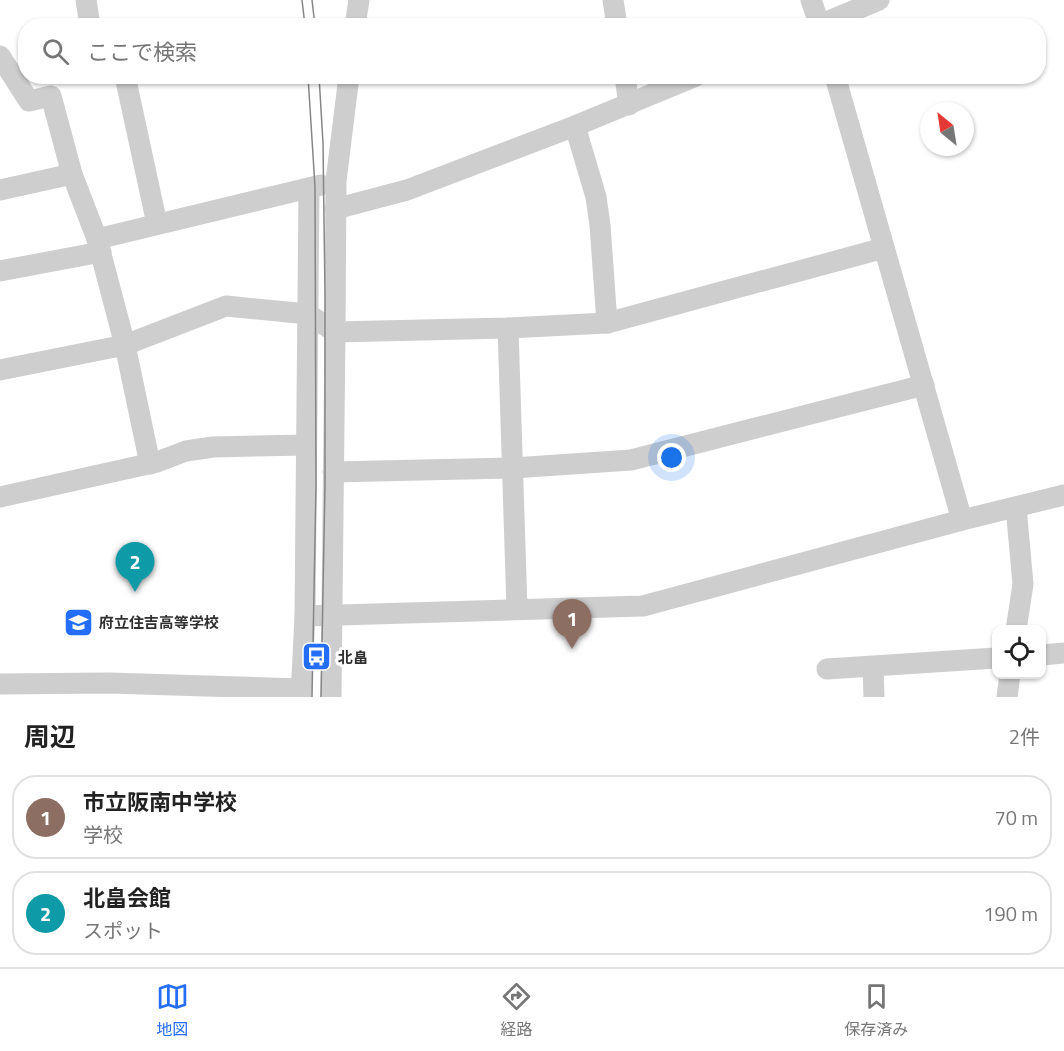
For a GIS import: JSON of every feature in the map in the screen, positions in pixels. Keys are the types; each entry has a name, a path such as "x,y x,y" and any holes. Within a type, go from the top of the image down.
{"street":[{"path":"86,0 89,18"},
{"path":"357,18 359,0"},
{"path":"613,0 616,18"},
{"path":"811,0 817,18"},
{"path":"836,18 879,0"},
{"path":"21,84 29,101 51,96 72,174 99,245 125,345 150,464"},
{"path":"128,84 157,224"},
{"path":"331,697 336,332 335,209 336,181 348,84"},
{"path":"626,84 629,105"},
{"path":"335,209 407,190 629,105 678,84"},
{"path":"837,84 962,520"},
{"path":"575,126 596,197 607,323"},
{"path":"0,190 72,174"},
{"path":"0,270 99,245 157,224 336,181"},
{"path":"0,684 109,690 301,693 305,616 309,189"},
{"path":"0,370 125,345 226,306 308,314 336,332 607,323 884,248"},
{"path":"508,328 517,609"},
{"path":"333,472 513,468 631,460 924,385"},
{"path":"0,497 150,464 186,451 213,447 306,445"},
{"path":"305,616 643,606 962,520 1064,495"},
{"path":"1016,507 1023,584 1017,625"},
{"path":"1046,655 1064,653"},
{"path":"827,669 992,658"},
{"path":"873,667 874,697"},
{"path":"1007,697 1009,679"}],"tram line":[{"path":"302,0 304,18"},
{"path":"312,0 314,18"},
{"path":"309,84 315,187 316,486 312,697"},
{"path":"319,84 323,143 325,294 325,485 321,697"}],"place":[{"name":"北畠会館","path":"135,592"},
{"name":"府立住吉高等学校","path":"78,622"},
{"name":"市立阪南中学校","path":"572,649"},
{"name":"北畠","path":"317,657"}]}
